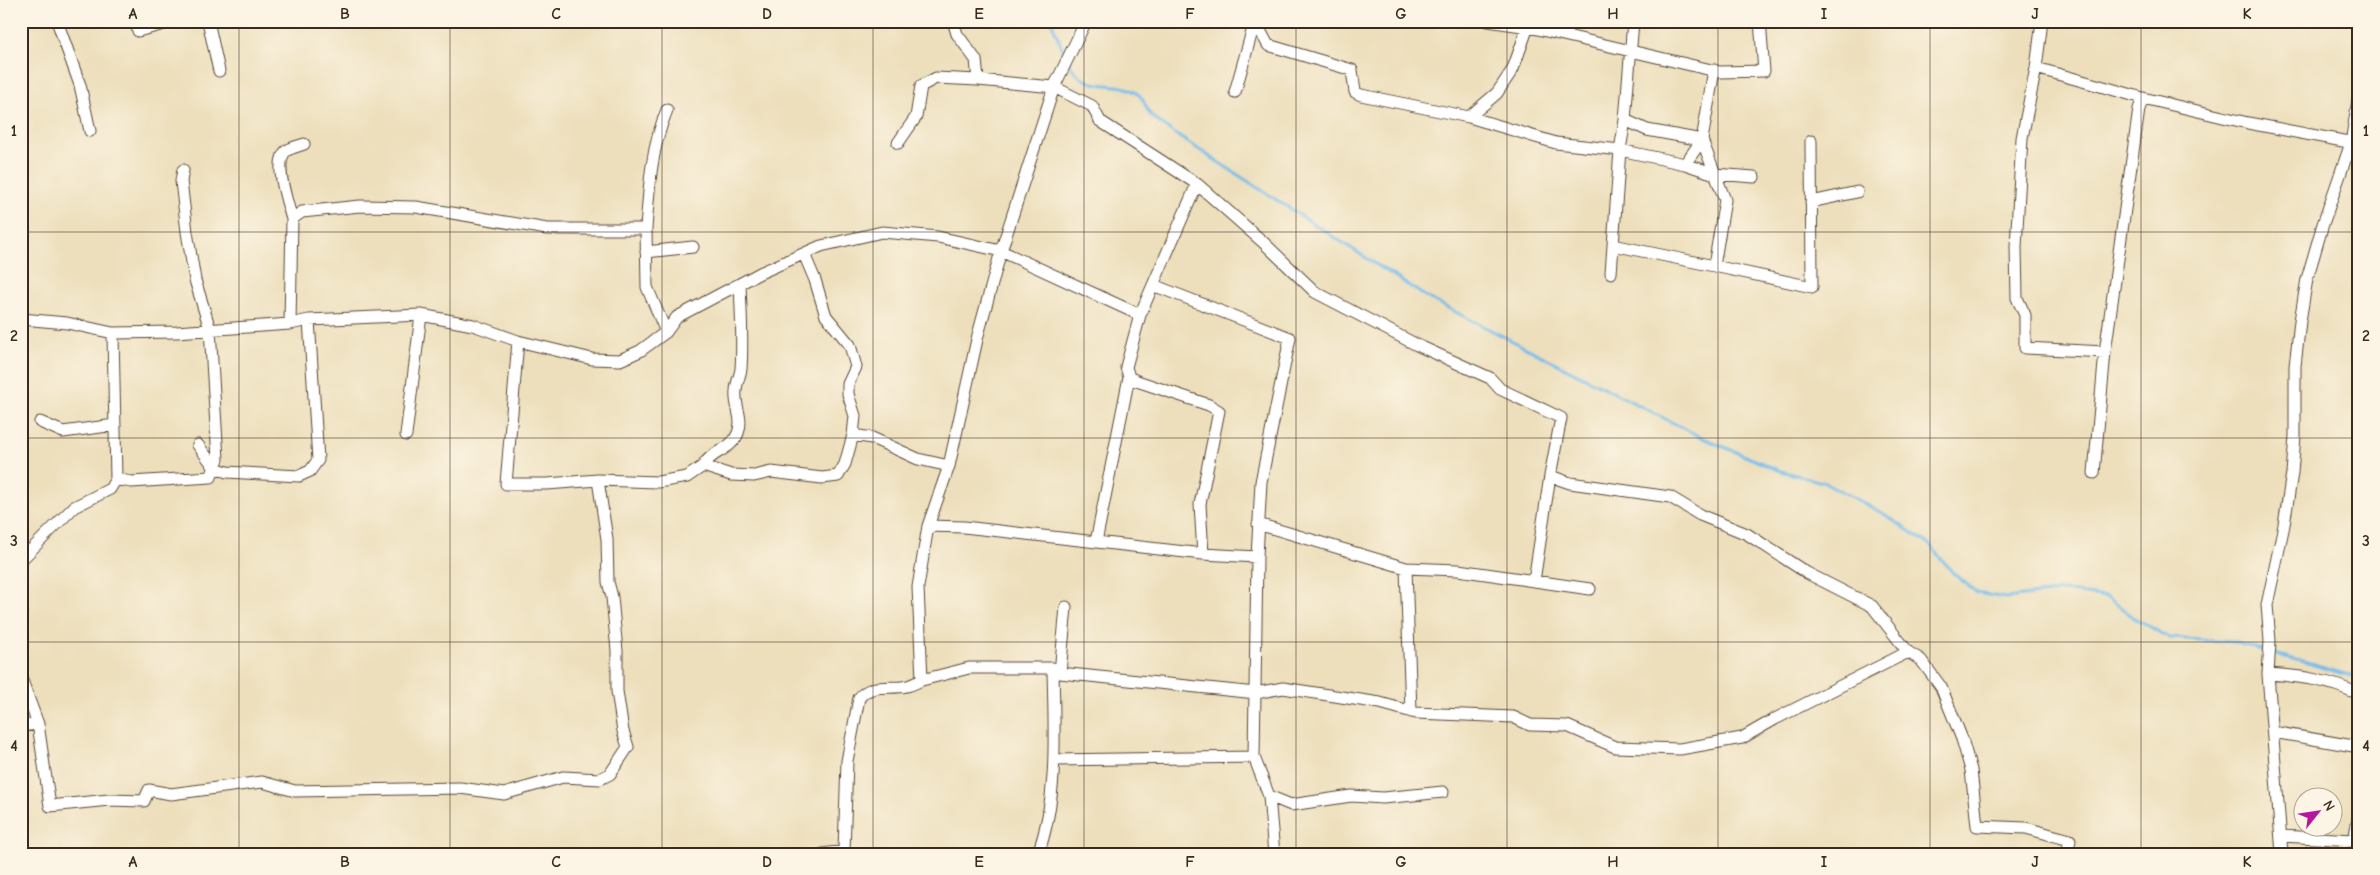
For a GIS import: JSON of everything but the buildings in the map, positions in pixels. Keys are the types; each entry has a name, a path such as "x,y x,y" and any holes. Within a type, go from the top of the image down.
{"street":[{"path":"57,21 80,85 90,131"},
{"path":"135,21 138,31 176,21"},
{"path":"208,21 219,71"},
{"path":"953,21 956,34 976,60 978,80"},
{"path":"922,680 918,587 928,526 949,466 978,335 1001,251 1054,87 1086,21"},
{"path":"1235,92 1255,21"},
{"path":"1255,21 1268,45 1352,70 1355,92 1361,95 1469,116 1556,143 1620,150 1685,164 1715,174 1754,177"},
{"path":"1488,21 1530,24 1630,51 1720,72 1764,71 1760,21"},
{"path":"1611,273 1620,150 1625,120 1633,21"},
{"path":"2042,21 2036,68 2022,138 2016,246 2017,298 2025,315 2025,348 2105,352"},
{"path":"1469,116 1497,93 1513,69 1530,24"},
{"path":"2036,68 2144,98 2248,123 2355,144"},
{"path":"1685,164 1702,140 1714,70"},
{"path":"898,143 916,117 921,86 936,78 1054,87 1092,106 1100,121 1197,184 1263,242 1315,292 1417,345 1490,378 1500,389 1561,418 1534,581"},
{"path":"2282,854 2268,674 2270,641 2267,605 2284,525 2292,473 2295,436 2295,366 2307,279 2355,144 2359,94"},
{"path":"2094,473 2105,352 2139,109 2144,98"},
{"path":"666,332 647,287 646,229 649,180 658,130 667,110"},
{"path":"1625,120 1646,130 1702,140"},
{"path":"1702,140 1725,200 1714,266"},
{"path":"1613,245 1812,287 1811,141"},
{"path":"290,324 292,219 281,175 280,161 286,151 304,144"},
{"path":"116,480 130,482 210,477 218,459 210,329 195,280 180,181 183,170"},
{"path":"1096,542 1129,377 1126,366 1140,315 1197,184"},
{"path":"1812,202 1857,192"},
{"path":"292,219 302,212 360,206 416,208 547,229 646,229"},
{"path":"21,318 67,323 113,333 176,332 290,324 309,320 421,315 473,325 518,341 592,359 620,360 640,351 666,332 677,317 740,284 821,246 882,232 938,236 1001,251 1140,315"},
{"path":"646,252 694,248"},
{"path":"704,466 731,475 754,476 771,472 822,478 838,476 845,464 853,435 855,416 848,394 848,384 856,367 850,345 826,316 816,280 804,254"},
{"path":"518,341 506,484 547,484 598,480 658,482 688,477 704,466 707,459 727,448 738,434 740,427 741,419 736,402 736,391 740,371 742,339 740,284"},
{"path":"1153,285 1290,338 1261,482 1258,524 1254,757 1269,796 1274,854"},
{"path":"406,435 421,315"},
{"path":"198,445 214,468 227,472 299,476 310,471 318,460 309,320"},
{"path":"21,560 74,507 110,489 116,480 113,333"},
{"path":"1129,377 1137,382 1209,405 1219,412 1200,504 1203,554"},
{"path":"40,422 63,432 115,425"},
{"path":"853,435 872,438 918,459 949,466"},
{"path":"1550,476 1570,483 1670,497 1700,515 1747,534 1807,573 1872,606 1908,652 1921,660 1941,687 1971,770 1977,826 2026,828 2070,840 2067,854"},
{"path":"21,678 38,724 50,806 109,800 144,801 149,790 171,794 262,782 295,790 460,788 504,794 563,777 600,779 610,774 628,747 622,731 617,691 617,651 612,597 608,582 607,539 598,480"},
{"path":"1258,524 1406,568 1458,570 1590,589"},
{"path":"928,526 964,527 1203,554 1257,557"},
{"path":"1406,568 1411,712"},
{"path":"21,607 21,614"},
{"path":"1038,854 1049,812 1054,760 1056,671 1066,607"},
{"path":"823,854 845,852 847,761 859,698 865,690 906,686 969,668 1056,671 1256,693 1283,688 1380,703 1411,712 1513,717 1530,724 1567,726 1614,747 1680,749 1742,738 1775,719 1908,652"},
{"path":"2268,674 2306,676 2359,694"},
{"path":"21,726 38,724"},
{"path":"2273,732 2359,747"},
{"path":"1054,760 1254,757"},
{"path":"1269,796 1291,805 1351,796 1383,798 1443,792"},
{"path":"2282,836 2354,840 2359,814"}],"waterway":[{"path":"1051,21 1065,55"},
{"path":"1069,63 1077,74 1085,80 1131,90 1142,98 1153,117 1178,136 1428,298 1701,437 1778,470 1826,483 1884,514 1930,545 1953,573 1977,593 2006,598 2065,591 2107,597 2136,619 2170,638 2233,642 2266,651"},
{"path":"2272,653 2359,678"}]}
